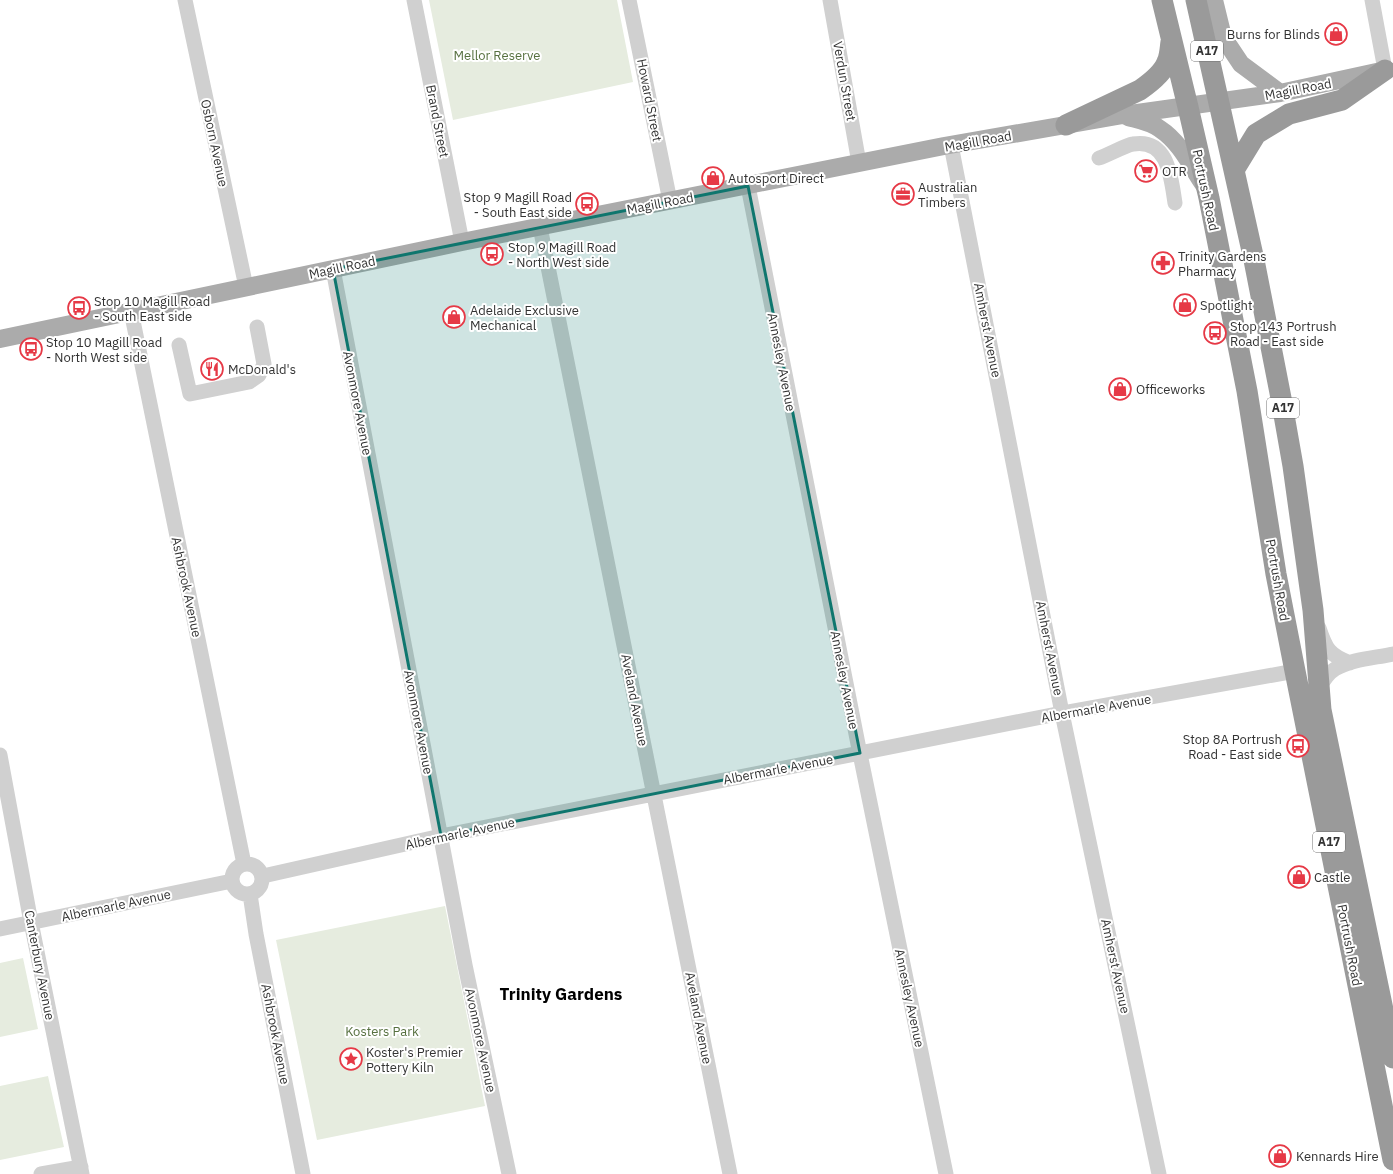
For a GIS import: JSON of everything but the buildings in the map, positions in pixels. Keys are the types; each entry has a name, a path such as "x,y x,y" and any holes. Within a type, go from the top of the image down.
{"highway":[{"name":"Portrush Road","path":"1162,0 1206,189 1247,391 1276,574 1295,672 1393,1058"},
{"name":"Portrush Road","path":"1196,0 1234,170 1282,402 1293,466 1313,610 1321,710 1380,1010 1393,1160"},
{"path":"1066,125 1140,90 1148,84 1160,72 1167,62 1171,41"},
{"path":"1234,170 1256,134 1289,114 1342,100 1389,69"},
{"path":"1305,556 1302,653 1300,662 1295,672 1302,676 1321,710"}],"main road":[{"path":"1214,0 1223,37 1241,64 1280,93"},
{"name":"Magill Road","path":"0,338 333,268 951,145 1123,115 1280,93 1389,69"},
{"path":"1123,115 1145,121 1160,129 1178,146 1206,189"}],"street":[{"name":"Osborn Avenue","path":"185,0 246,287"},
{"name":"Brand Street","path":"414,0 462,242"},
{"name":"Howard Street","path":"629,0 670,201"},
{"name":"Verdun Street","path":"830,0 859,163"},
{"path":"1372,0 1389,69"},
{"path":"1099,158 1132,144 1147,144 1160,151 1165,158 1170,171 1175,203"},
{"name":"Amherst Avenue","path":"951,145 1062,713 1159,1174"},
{"name":"Annesley Avenue","path":"748,186 860,753 946,1174"},
{"name":"Aveland Avenue","path":"540,227 730,1174"},
{"name":"Avonmore Avenue","path":"333,268 465,965 509,1174"},
{"name":"Ashbrook Avenue","path":"131,311 244,864"},
{"path":"179,345 190,394 250,382 260,375 264,364 256,327"},
{"path":"1313,610 1328,649 1338,658 1350,663"},
{"path":"1319,688 1324,680 1335,669 1350,663 1393,654"},
{"name":"Albermarle Avenue","path":"263,876 441,836 1062,713 1295,672"},
{"name":"Canterbury Avenue","path":"0,755 31,923 82,1170"},
{"path":"244,864 256,866 263,876 261,887 256,892 250,894 238,892 232,881 232,876 235,870 239,865 244,864"},
{"name":"Albermarle Avenue","path":"0,929 232,881"},
{"name":"Ashbrook Avenue","path":"250,894 256,934 303,1174"},
{"path":"41,1174 82,1170"}],"highlighted area":[{"path":"748,186 860,753 441,836 333,269"}],"green space":[{"name":"Mellor Reserve","path":"429,0 617,0 633,82 453,120"},
{"name":"Kosters Park","path":"445,906 485,1106 317,1140 276,940"},
{"path":"23,958 38,1029 0,1037 0,963"},
{"path":"48,1076 64,1147 0,1160 0,1086"}],"place":[{"name":"Burns for Blinds","path":"1336,34"},
{"name":"OTR","path":"1146,171"},
{"name":"Autosport Direct","path":"713,178"},
{"name":"Australian Timbers","path":"903,194"},
{"name":"Stop 9 Magill Road - South East side","path":"587,204"},
{"name":"Stop 9 Magill Road - North West side","path":"492,254"},
{"name":"Trinity Gardens Pharmacy","path":"1163,263"},
{"name":"Spotlight","path":"1185,305"},
{"name":"Stop 10 Magill Road - South East side","path":"79,308"},
{"name":"Adelaide Exclusive Mechanical","path":"454,317"},
{"name":"Stop 143 Portrush Road - East side","path":"1215,333"},
{"name":"Stop 10 Magill Road - North West side","path":"31,349"},
{"name":"McDonald's","path":"212,369"},
{"name":"Officeworks","path":"1120,389"},
{"name":"Stop 8A Portrush Road - East side","path":"1298,746"},
{"name":"Castle","path":"1299,877"},
{"name":"Koster's Premier Pottery Kiln","path":"351,1059"},
{"name":"Kennards Hire","path":"1280,1156"}],"district":[{"name":"Trinity Gardens","path":"561,994"}]}
